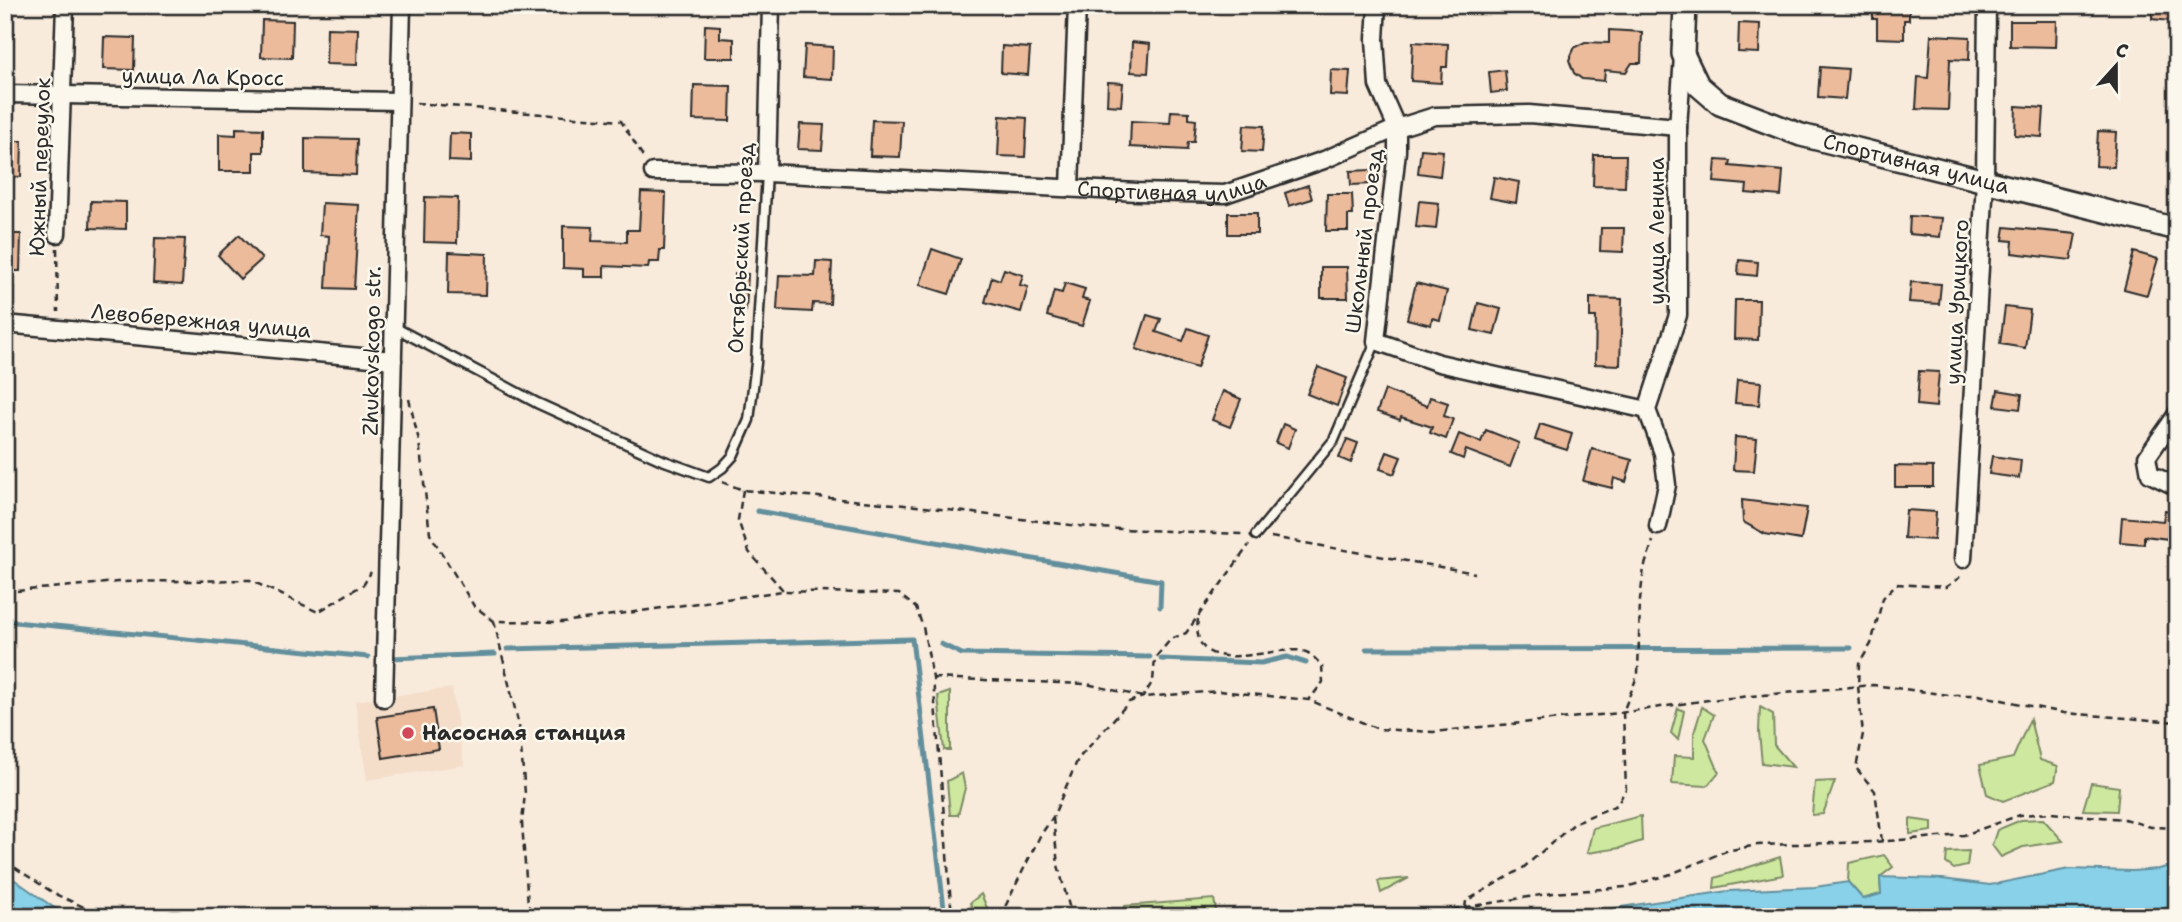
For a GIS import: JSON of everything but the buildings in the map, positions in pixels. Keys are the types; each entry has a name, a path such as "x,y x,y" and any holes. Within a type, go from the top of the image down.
{"street":[{"name":"Южный переулок","path":"57,234 65,5"},
{"name":"Zhukovskogo str.","path":"384,698 402,5"},
{"name":"Октябрьский проезд","path":"767,173 771,5"},
{"path":"1070,187 1077,5"},
{"name":"Школьный проезд","path":"1376,341 1397,151 1397,128 1378,85 1375,38 1377,5"},
{"path":"1683,54 1685,5"},
{"name":"улица Урицкого","path":"1963,559 1985,181 1987,5"},
{"name":"Спортивная улица","path":"1683,54 1698,85 1720,104 1801,135 2177,229"},
{"name":"улица Ленина","path":"1647,410 1678,314 1678,127 1683,54"},
{"name":"улица Ла Кросс","path":"5,94 399,101"},
{"name":"Спортивная улица","path":"653,172 767,173 1225,194 1324,160 1397,128 1435,116 1518,114 1678,127"},
{"name":"Левобережная улица","path":"5,324 393,360"},
{"path":"1376,341 1440,363 1647,410 1663,453 1667,485 1658,526"},
{"path":"2177,414 2147,457 2150,474 2177,487"}],"lane":[{"name":"Октябрьский проезд","path":"709,477 733,456 749,420 756,363 767,173"},
{"path":"394,327 537,403 662,460 709,477"},
{"name":"Школьный проезд","path":"1256,535 1334,440 1376,341"}],"path":[{"path":"399,101 621,121 653,172"},
{"name":"Южный переулок","path":"57,234 58,329"},
{"path":"408,394 419,441 430,534 474,606 494,621 563,622 783,591 899,594 916,608 923,627 933,678 952,917"},
{"path":"709,477 744,490 916,506 1095,528 1256,535 1475,573"},
{"path":"744,490 738,520 749,552 783,591"},
{"path":"1465,908 1466,901 1523,868 1576,822 1617,805 1626,789 1623,712 1638,674 1640,600 1644,568 1658,526"},
{"path":"1143,697 1153,681 1155,658 1171,639 1186,633 1256,535"},
{"path":"5,592 117,582 250,580 318,612 364,584 388,542"},
{"path":"1882,841 1875,791 1856,768 1863,734 1858,686 1859,664 1871,644 1883,598 1896,584 1946,587 1959,578 1963,559"},
{"path":"1198,615 1200,642 1212,653 1245,657 1291,649 1308,652 1322,666 1323,682 1309,700"},
{"path":"494,621 519,726 525,793 522,823 527,892 533,917"},
{"path":"933,678 1087,684 1143,697"},
{"path":"1000,917 1040,836 1053,817 1078,759 1129,702 1143,697 1219,691 1309,700 1378,729 1433,733 1708,700 1873,685 1949,695 1978,695 2064,713 2177,722"},
{"path":"1405,917 1553,893 1626,887 1671,874 1726,851 1756,845 1964,835 2020,815 2051,813 2124,819 2151,827 2177,828"},
{"path":"1053,817 1058,865 1072,917"},
{"path":"5,861 55,894 106,917"}],"shaded area":[{"path":"452,688 464,765 367,780 355,701"}],"green space":[{"path":"950,692 950,750 944,750 938,696"},
{"path":"1702,707 1714,715 1705,739 1719,772 1707,786 1672,784 1674,756 1694,757 1694,733"},
{"path":"1760,707 1773,714 1774,745 1793,767 1762,763"},
{"path":"1678,708 1684,711 1678,740 1671,733"},
{"path":"2030,719 2040,760 2058,766 2055,781 2003,801 1987,794 1980,765 2013,758"},
{"path":"962,773 965,788 958,815 950,815 947,781"},
{"path":"1835,781 1823,814 1812,815 1815,782"},
{"path":"2091,783 2119,787 2117,811 2083,810"},
{"path":"1641,816 1642,841 1620,848 1587,853 1593,828"},
{"path":"1910,819 1932,822 1932,831 1910,834"},
{"path":"2043,819 2063,841 2023,847 2001,857 1992,845 1997,830 2021,820"},
{"path":"1969,851 1967,866 1954,869 1946,863 1947,852"},
{"path":"1884,855 1893,867 1880,877 1881,894 1863,899 1848,882 1849,863"},
{"path":"1780,857 1783,875 1714,888 1715,878"},
{"path":"1409,878 1381,893 1378,881"},
{"path":"981,894 991,917 978,917 970,903"},
{"path":"1214,899 1217,917 1124,917 1125,906"}],"water":[{"path":"2177,864 2177,917 1554,917 1728,891 1815,887 1848,882 1863,899 1881,894 1880,877 1942,879 1990,885 2069,869 2132,871 2159,869"},
{"path":"5,873 53,907 72,917 5,917"}],"waterway":[{"path":"757,511 1161,581 1160,607"},
{"path":"5,621 368,657"},
{"path":"507,649 912,639 945,917"},
{"path":"941,644 962,654 1150,657"},
{"path":"1366,649 1851,648"},
{"path":"390,658 495,654"},
{"path":"1161,659 1261,663 1287,657 1306,663"}],"place":[{"name":"Насосная станция","path":"408,733"}]}
